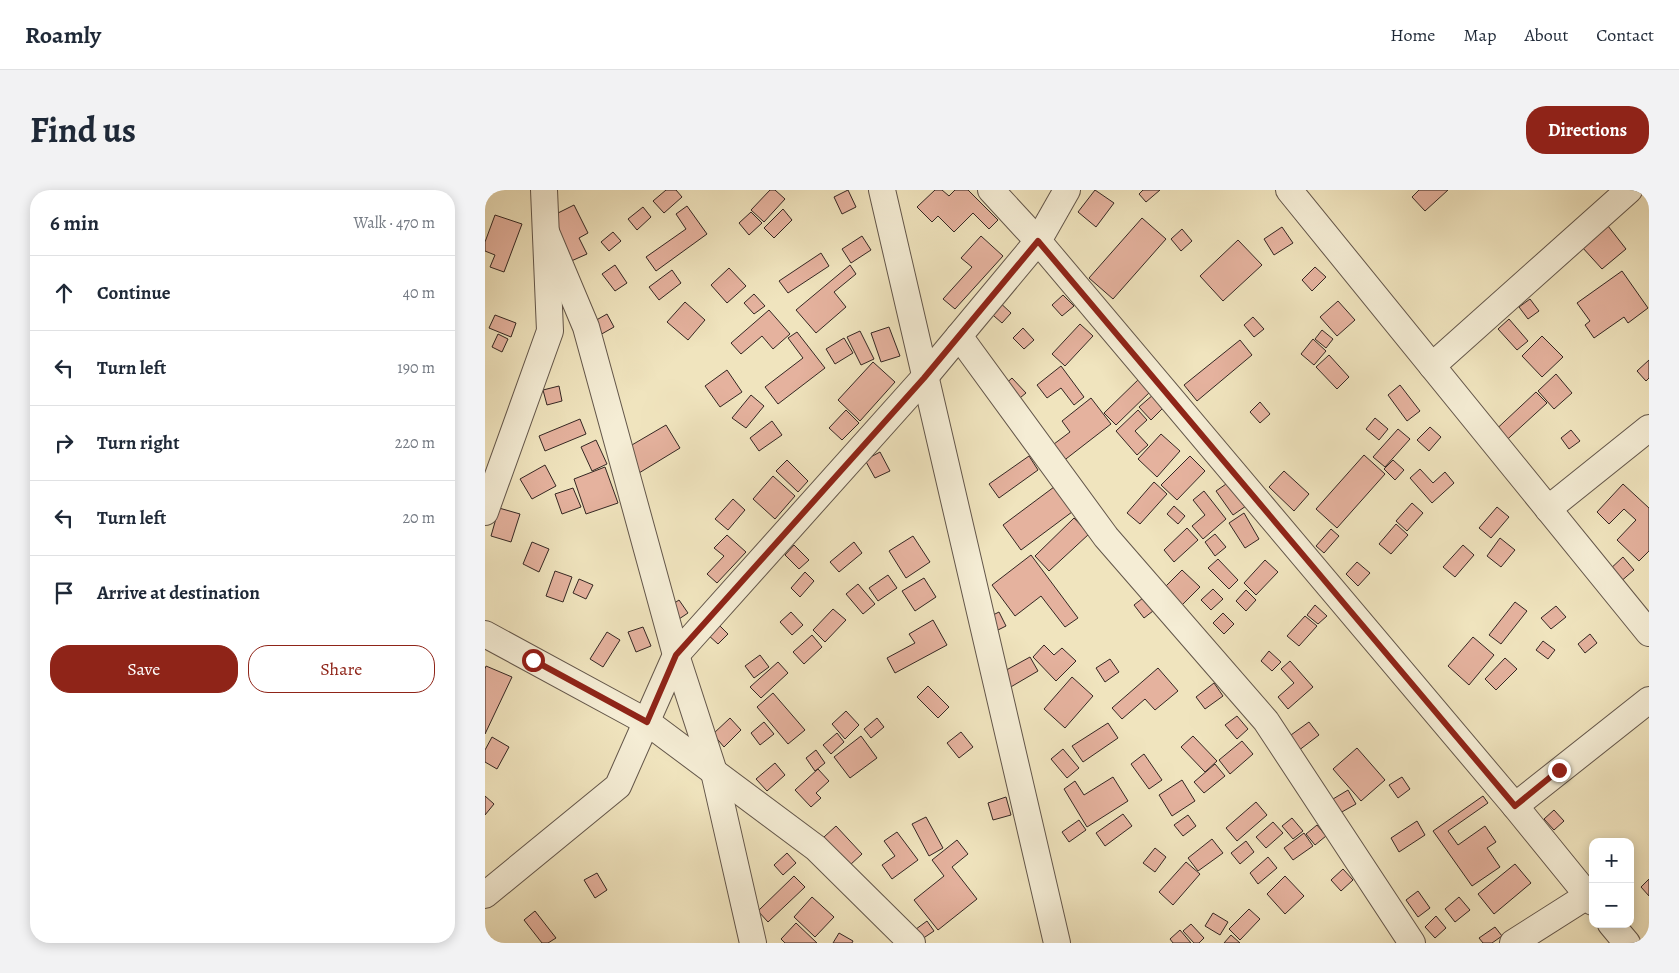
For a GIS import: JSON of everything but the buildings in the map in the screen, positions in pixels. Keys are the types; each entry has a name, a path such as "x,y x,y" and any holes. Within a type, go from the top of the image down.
{"street":[{"path":"485,512 550,331 544,190"},
{"path":"882,190 924,378 1057,943"},
{"path":"991,190 1038,241 1515,806 1589,898"},
{"path":"485,895 618,786 676,655 924,378 1038,241 1067,190"},
{"path":"1289,190 1649,633"},
{"path":"1432,366 1629,190"},
{"path":"546,232 586,327 676,655 714,772 753,943"},
{"path":"959,336 1106,537 1266,721 1412,943"},
{"path":"1548,509 1649,428"},
{"path":"485,634 647,722 815,848 912,943"},
{"path":"1515,806 1649,700"},
{"path":"1513,943 1589,900"},
{"path":"1614,928 1627,943"}],"route":[{"path":"533,660 647,722 676,655 924,378 1038,241 1515,806 1559,770"}]}
